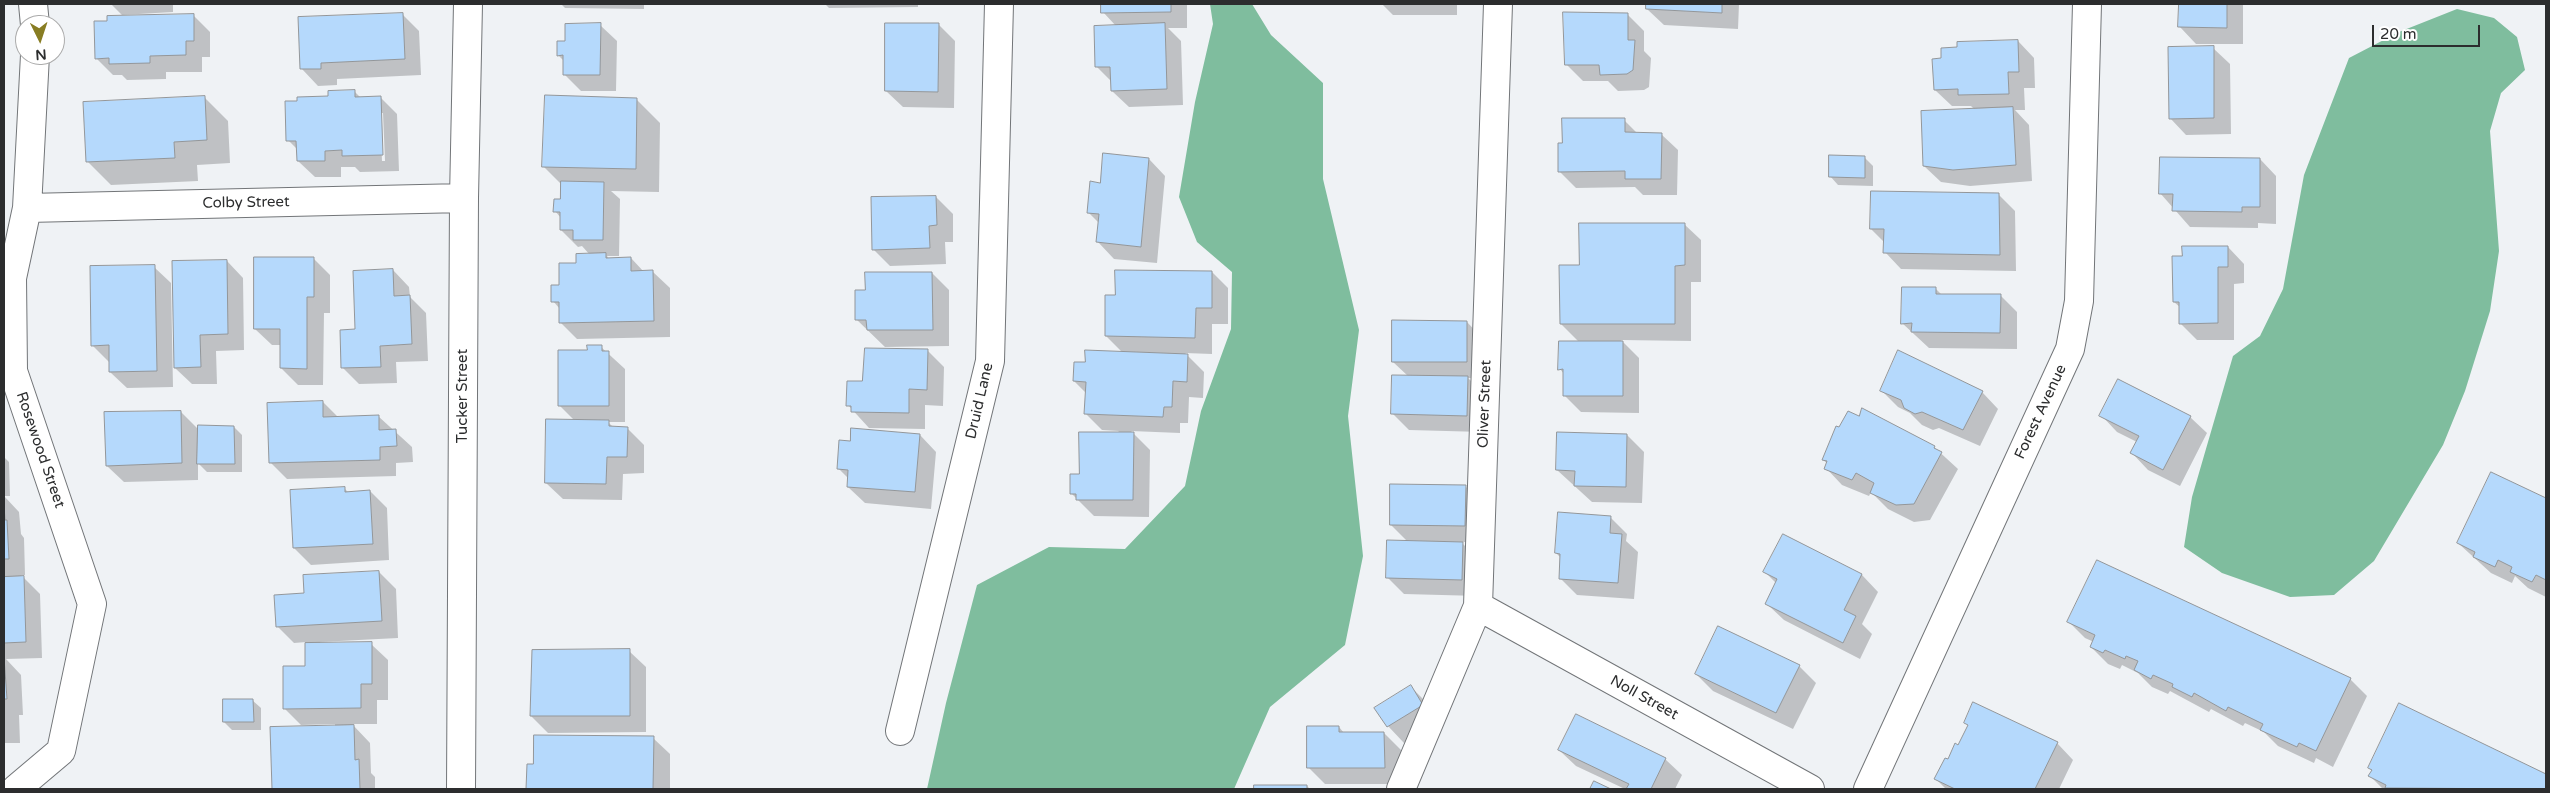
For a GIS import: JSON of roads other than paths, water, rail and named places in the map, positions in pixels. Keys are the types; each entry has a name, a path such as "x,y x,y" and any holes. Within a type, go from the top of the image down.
{"street":[{"name":"Tucker Street","path":"461,789 464,198 468,4"},
{"name":"Druid Lane","path":"900,731 990,361 999,4"},
{"name":"Oliver Street","path":"1402,789 1478,606 1498,4"},
{"name":"Forest Avenue","path":"1868,789 2070,349 2079,301 2087,4"},
{"name":"Rosewood Street","path":"16,789 61,751 92,604 13,371 12,278 27,208 34,65"},
{"name":"Colby Street","path":"27,208 464,198"},
{"name":"Noll Street","path":"1478,606 1810,789"}]}
